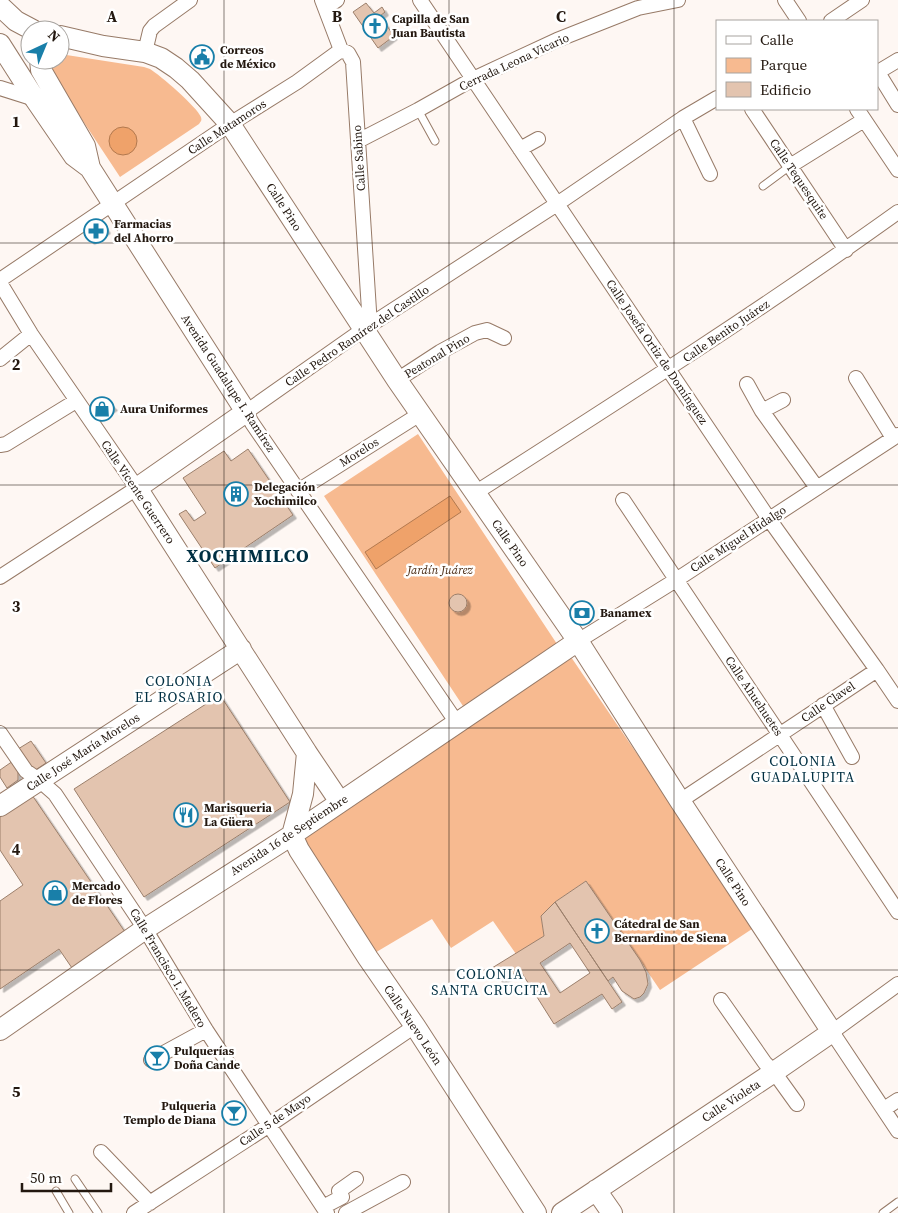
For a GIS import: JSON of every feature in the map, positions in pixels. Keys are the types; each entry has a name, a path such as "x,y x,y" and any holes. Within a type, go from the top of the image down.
{"street":[{"path":"145,52 150,31 154,26 190,0"},
{"path":"324,4 338,0"},
{"name":"Cerrada Leona Vicario","path":"358,141 473,79 557,40 638,8 678,0"},
{"path":"785,0 798,20"},
{"path":"840,19 862,0"},
{"name":"Calle Josefa Ortiz de Domínguez","path":"422,1 769,519 898,701"},
{"name":"Calle Sabino","path":"324,4 341,50 348,53 353,62 367,327"},
{"path":"0,6 20,24"},
{"name":"Calle Pino","path":"70,39 145,52 161,58 190,80 230,124 367,327 397,380 578,641 680,801 898,1131"},
{"name":"Avenida Guadalupe I. Ramírez","path":"0,44 74,156 90,168 252,423 457,723"},
{"name":"Calle Matamoros","path":"0,281 230,124 297,82 341,50"},
{"path":"878,71 898,60"},
{"path":"41,70 86,146 90,168"},
{"path":"878,74 898,105"},
{"path":"0,88 36,99"},
{"name":"Calle Pedro Ramírez del Castillo","path":"0,577 137,488 367,327 716,99"},
{"name":"Calle Tequesquite","path":"753,110 846,250"},
{"path":"790,166 861,114 898,170"},
{"path":"684,118 710,174"},
{"path":"520,149 538,139"},
{"name":"Calle Benito Juárez","path":"475,493 668,369 846,250 898,212"},
{"name":"Calle Vicente Guerrero","path":"0,281 31,334 137,488 340,802"},
{"name":"Peatonal Pino","path":"397,380 440,352 475,333 487,330 504,338"},
{"path":"0,359 31,334"},
{"path":"856,378 896,436"},
{"path":"747,384 762,411 817,488"},
{"path":"762,411 782,400"},
{"path":"0,445 6,444 76,401"},
{"name":"Morelos","path":"298,491 420,414"},
{"name":"Calle Miguel Hidalgo","path":"578,641 676,580 896,436"},
{"name":"Calle Ahuehuetes","path":"623,500 898,912"},
{"name":"Avenida 16 de Septiembre","path":"0,1030 145,929 292,835 578,641"},
{"name":"Calle José María Morelos","path":"0,806 241,649"},
{"name":"Calle Clavel","path":"680,801 877,670"},
{"path":"823,705 852,757"},
{"name":"Calle Francisco I. Madero","path":"0,733 26,772 55,794 145,929 206,1030 268,1126 325,1210"},
{"path":"292,835 303,794 307,753"},
{"name":"Calle Nuevo León","path":"292,835 299,850 368,958 415,1026 536,1213"},
{"name":"Calle Violeta","path":"562,1213 774,1072 898,984"},
{"path":"721,1000 796,1104"},
{"name":"Calle 5 de Mayo","path":"134,1213 268,1126 415,1026"},
{"path":"151,1060 206,1030"},
{"path":"884,1110 898,1100"},
{"path":"101,1152 150,1203"},
{"path":"325,1210 342,1197 339,1191 356,1179"},
{"path":"346,1213 404,1182"},
{"path":"596,1190 612,1213"}],"lane":[{"path":"418,110 435,141"},
{"path":"763,186 790,166"},
{"path":"76,1179 98,1213"},
{"path":"56,1191 69,1213"},
{"path":"882,1213 898,1202"}],"green space":[{"path":"70,56 150,69 186,99 201,117 199,124 120,177 49,70 70,70"},
{"name":"Jardín Juárez","path":"418,434 557,644 463,706 324,496"},
{"path":"571,657 755,927 660,990 586,881 555,902 541,916 544,936 516,954 493,921 451,948 432,919 373,954 298,836"}],"shaded area":[{"path":"123,127 133,131 137,141 133,151 123,155 113,151 109,141 113,131"},
{"path":"450,496 461,512 376,569 365,552"}],"building":[{"name":"Capilla de San Juan Bautista","path":"366,3 374,13 382,7 385,12 380,16 394,36 378,48 353,12"},
{"name":"Farmacias del Ahorro","path":"101,221 107,230 91,241 85,233"},
{"name":"Aura Uniformes","path":"107,400 114,407 95,420 89,411"},
{"name":"Delegación Xochimilco","path":"248,449 293,515 215,568 179,514 186,510 194,521 206,513 183,478 224,451 231,461"},
{"path":"454,594 462,594 467,599 465,610 454,612 449,607 449,599"},
{"path":"220,695 290,802 144,897 74,789"},
{"path":"31,741 46,763 34,771 18,749"},
{"path":"13,761 18,770 18,780 7,788 0,777 0,770"},
{"name":"Mercado de Flores","path":"32,795 125,932 72,968 59,949 0,989 0,901 23,885 0,850 0,817"},
{"name":"Cátedral de San Bernardino de Siena","path":"586,881 640,960 646,972 648,984 640,997 634,999 622,991 613,977 608,981 555,902"},
{"path":"555,902 622,1002 612,1009 602,994 554,1024 520,970 501,981 492,968 544,936 541,916","holes":["570,943 590,973 560,993 540,963"]}],"place":[{"name":"Capilla de San Juan Bautista","path":"375,26"},
{"name":"Correos de México","path":"202,57"},
{"name":"Farmacias del Ahorro","path":"96,231"},
{"name":"Aura Uniformes","path":"102,409"},
{"name":"Delegación Xochimilco","path":"236,494"},
{"name":"Banamex","path":"582,613"},
{"name":"Marisqueria La Güera","path":"186,815"},
{"name":"Mercado de Flores","path":"55,893"},
{"name":"Cátedral de San Bernardino de Siena","path":"597,931"},
{"name":"Pulquerías Doña Cande","path":"157,1058"},
{"name":"Pulqueria Templo de Diana","path":"234,1113"}],"district":[{"name":"XOCHIMILCO","path":"248,555"},
{"name":"COLONIA EL ROSARIO","path":"179,690"},
{"name":"COLONIA GUADALUPITA","path":"803,770"},
{"name":"COLONIA SANTA CRUCITA","path":"490,982"}]}
